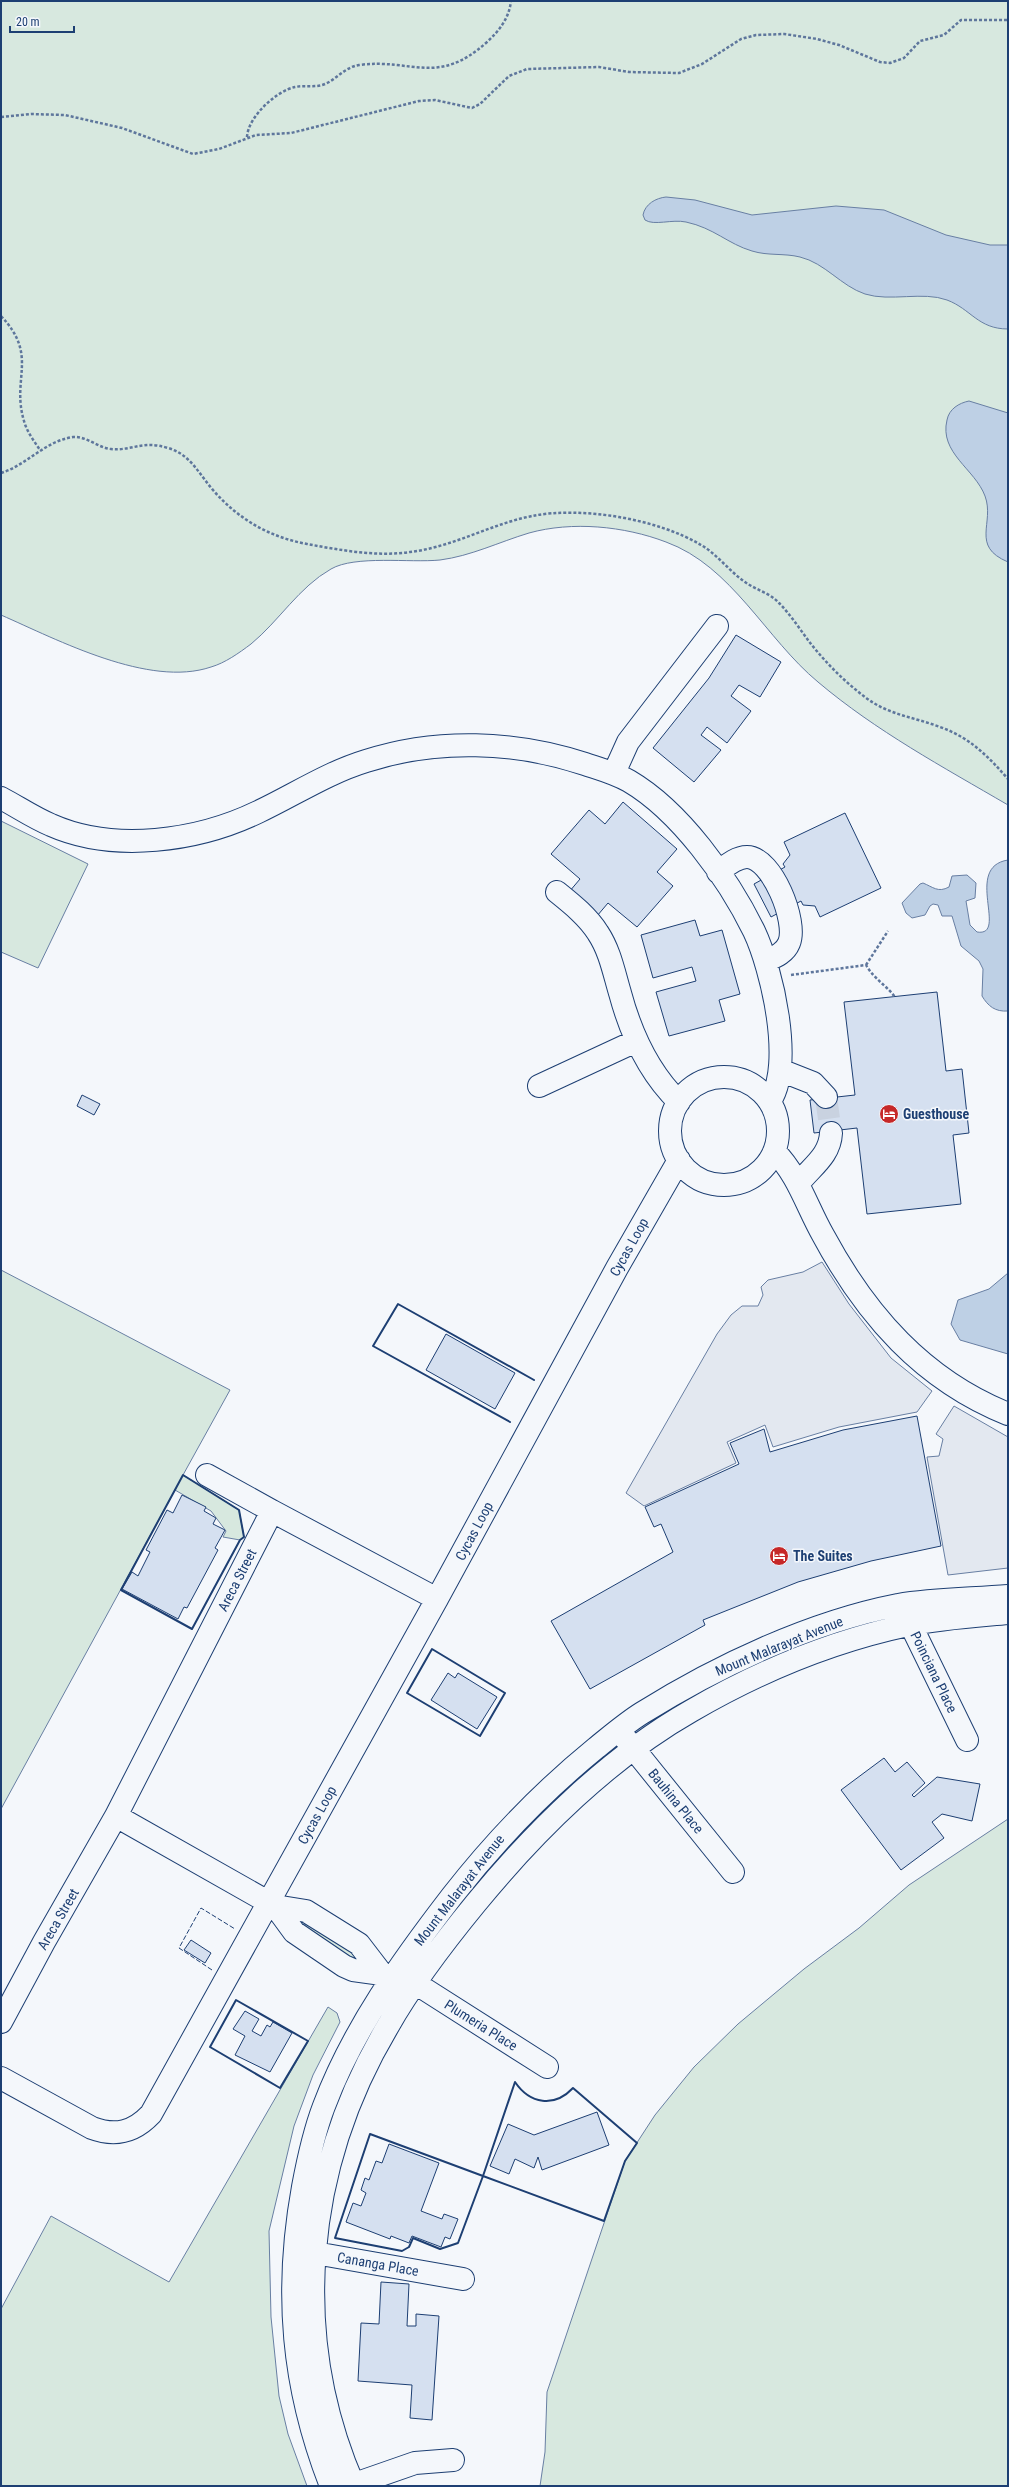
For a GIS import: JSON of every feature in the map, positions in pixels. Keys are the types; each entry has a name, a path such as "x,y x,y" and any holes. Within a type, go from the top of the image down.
{"street":[{"path":"614,773 628,742 717,626"},
{"path":"1,798 53,826 109,839 132,840 168,838 211,830 261,811 334,772 366,760 432,747 480,745 524,749 559,755 614,773 641,789 667,811 718,872 747,917 768,970 775,999 780,1070 774,1095 770,1101"},
{"path":"718,872 738,859 747,857 762,862 771,875 788,908 792,931 789,942 768,970"},
{"path":"557,892 588,920 599,933 608,954 627,1020 636,1041 659,1080 679,1102"},
{"path":"539,1086 636,1041"},
{"path":"780,1070 813,1083 826,1097"},
{"path":"714,1077 730,1077 745,1081 754,1086 770,1101 777,1119 778,1136 775,1152 766,1166 753,1177 738,1184 721,1185 705,1181 690,1173 679,1160 673,1147 670,1133 672,1119 679,1102 686,1092 699,1083 714,1077"},
{"path":"798,1184 812,1165 824,1156 831,1144 831,1133"},
{"path":"775,1152 786,1163 798,1184 812,1215 844,1272 898,1341 918,1361 957,1390 982,1404 1008,1414"},
{"name":"Cycas Loop","path":"1,2078 92,2128 106,2133 131,2130 141,2124 151,2114 271,1904 617,1268 679,1160"},
{"path":"206,1475 437,1600"},
{"name":"Areca Street","path":"1,2022 116,1816 272,1511"},
{"name":"Mount Malarayat Avenue","path":"352,2485 333,2428 316,2348 313,2309 304,2251 310,2150 324,2106 349,2052 387,1977 499,1839 552,1786 618,1730 664,1700 742,1658 843,1619 901,1605 1008,1596"},
{"name":"Poinciana Place","path":"901,1605 967,1740"},
{"name":"Mount Malarayat Avenue","path":"331,2486 318,2452 297,2365 292,2295 332,2154 349,2105 388,2026 415,1983 445,1941 511,1860 555,1817 634,1750 690,1712 764,1674 842,1643 910,1624 1008,1613"},
{"name":"Bauhina Place","path":"618,1730 733,1872"},
{"path":"116,1816 271,1904 306,1911 359,1944 387,1977 415,1983"},
{"name":"Plumeria Place","path":"415,1983 547,2067"},
{"name":"Cananga Place","path":"304,2251 463,2279"},
{"path":"352,2485 415,2463 453,2460"}],"path":[{"path":"248,137 249,128 262,110 274,98 294,87 324,85 346,69 357,66 372,64 426,69 440,68 466,58 478,50 501,27 507,18 511,1"},
{"path":"1,117 31,114 65,115 122,128 194,154 219,149 248,137 291,133 419,101 435,100 472,108 480,104 508,76 527,69 599,67 629,72 679,73 702,64 741,39 756,35 784,34 832,43 868,58 890,63 904,58 920,41 944,35 961,20 1008,20"},
{"path":"1,316 20,339 23,420 28,433 40,450"},
{"path":"1,473 22,464 40,450 74,437 115,450 137,444 167,447 187,458 240,517 257,527 279,537 304,544 348,551 391,554 414,552 456,541 531,516 554,513 619,518 678,533 704,546 748,584 779,603 825,660 866,698 899,716 944,728 967,740 987,755 1008,778"},
{"path":"866,965 888,931"},
{"path":"768,970 866,965"},
{"path":"866,965 873,976 888,987 895,997"}],"shaded area":[{"path":"1,1 1008,1 1008,805 910,748 840,700 799,665 747,605 710,568 689,553 666,542 633,532 598,527 563,527 529,533 474,552 440,560 383,560 354,562 341,565 331,569 309,585 261,635 242,651 211,667 187,672 160,671 132,666 104,658 49,637 1,615"},
{"path":"1,821 88,864 38,968 1,952"},
{"path":"822,1262 849,1304 891,1358 932,1391 917,1412 839,1427 773,1447 765,1425 727,1442 736,1463 644,1506 626,1493 717,1334 731,1315 742,1306 758,1306 763,1295 761,1287 768,1280 803,1272"},
{"path":"1,1270 230,1390 183,1475 239,1510 244,1537 240,1540 223,1537 226,1531 211,1511 175,1490 1,1809"},
{"path":"954,1406 1008,1437 1008,1568 948,1575 927,1457 939,1456 943,1439 936,1434"},
{"path":"1008,1819 1008,2486 540,2486 545,2452 547,2392 625,2161 655,2115 694,2067 738,2024 804,1969 859,1928 909,1885"},
{"path":"299,1914 357,1956 353,1960 299,1928"},
{"path":"328,2007 337,2013 340,2022 313,2075 294,2126 269,2231 271,2317 279,2396 288,2434 307,2486 1,2486 1,2309 51,2216 169,2282"}],"water":[{"path":"666,197 695,200 752,215 836,206 884,210 946,235 990,245 1008,245 1008,329 989,326 955,304 938,297 885,297 865,294 848,286 825,269 809,260 794,256 752,251 743,248 705,228 686,222 649,222 645,220 643,215 646,208 655,200"},
{"path":"969,401 1008,413 1008,562 997,556 990,549 986,533 987,506 985,496 974,477 959,460 948,442 946,432 948,416 955,407"},
{"path":"1008,860 1008,1011 1003,1011 992,1008 982,996 983,969 979,961 961,946 952,916 942,916 938,905 933,904 930,906 925,915 912,918 906,913 902,903 920,884 923,883 936,889 945,889 949,887 952,876 967,875 976,883 975,898 966,901 970,925 977,932 986,931 989,924 987,887 989,875 995,865"},
{"path":"1008,1273 1008,1354 960,1340 951,1324 958,1300 989,1289"}],"building":[{"path":"736,635 781,662 760,697 739,685 731,696 751,711 727,743 707,727 701,735 721,750 694,782 653,748 709,678"},
{"path":"623,802 677,849 657,872 673,886 637,927 608,903 597,916 569,892 580,879 551,854 589,810 605,824"},
{"path":"845,813 881,888 820,917 815,906 803,905 801,901 771,917 754,884 785,867 783,864 790,855 784,842"},
{"path":"695,920 700,936 722,930 740,994 719,1000 725,1021 669,1036 656,992 696,981 692,967 653,978 641,935"},
{"name":"Guesthouse","path":"937,992 946,1071 962,1069 969,1133 953,1135 961,1204 867,1214 857,1128 814,1133 810,1100 855,1095 844,1002"},
{"path":"82,1095 100,1104 94,1115 77,1106"},
{"path":"446,1334 515,1373 495,1409 426,1370"},
{"name":"The Suites","path":"917,1416 941,1546 871,1561 798,1582 703,1620 705,1625 590,1689 551,1621 673,1552 661,1524 654,1527 645,1507 739,1464 730,1443 764,1429 770,1452 843,1430"},
{"path":"182,1495 206,1507 204,1511 216,1518 213,1524 225,1530 215,1548 218,1550 187,1608 184,1607 178,1619 122,1589 132,1572 138,1576 150,1552 146,1550 167,1510 173,1513"},
{"path":"448,1673 455,1678 458,1673 497,1697 477,1729 431,1700"},
{"path":"884,1758 895,1772 907,1762 925,1783 912,1795 914,1797 937,1777 980,1784 972,1821 942,1814 932,1822 944,1838 901,1870 841,1790"},
{"path":"191,1940 211,1953 205,1963 184,1950"},
{"path":"245,2011 259,2019 252,2031 261,2036 267,2025 270,2027 273,2022 292,2033 270,2072 235,2055 245,2036 233,2029"},
{"path":"597,2112 609,2145 542,2170 538,2157 534,2168 515,2159 509,2174 490,2166 508,2124 534,2135"},
{"path":"389,2144 439,2163 421,2211 442,2219 444,2214 458,2219 450,2239 445,2237 441,2247 412,2236 409,2243 391,2236 390,2239 346,2222 353,2203 361,2206 366,2193 361,2190 365,2178 369,2180 376,2161 382,2163"},
{"path":"381,2282 409,2284 407,2326 416,2326 416,2314 439,2316 432,2420 410,2418 412,2385 358,2381 361,2323 379,2324"}],"tunnel":[{"path":"826,1097 831,1133"}],"fence":[{"path":"212,1970 179,1948 201,1908 235,1929"}],"wall":[{"path":"510,1422 373,1346 398,1304 534,1380"},
{"path":"183,1475 239,1510 244,1537 240,1540 192,1629 121,1590 183,1475"},
{"path":"432,1649 505,1693 480,1736 407,1693 432,1649"},
{"path":"236,2000 308,2041 280,2088 210,2047 236,2000"},
{"path":"515,2082 528,2095 542,2101 558,2099 573,2088 637,2143 625,2161 604,2221 483,2176 515,2082"},
{"path":"370,2134 483,2176 458,2243 440,2249 413,2238 409,2247 402,2251 335,2238 370,2134"}],"place":[{"name":"Guesthouse","path":"889,1114"},
{"name":"The Suites","path":"779,1556"}]}
